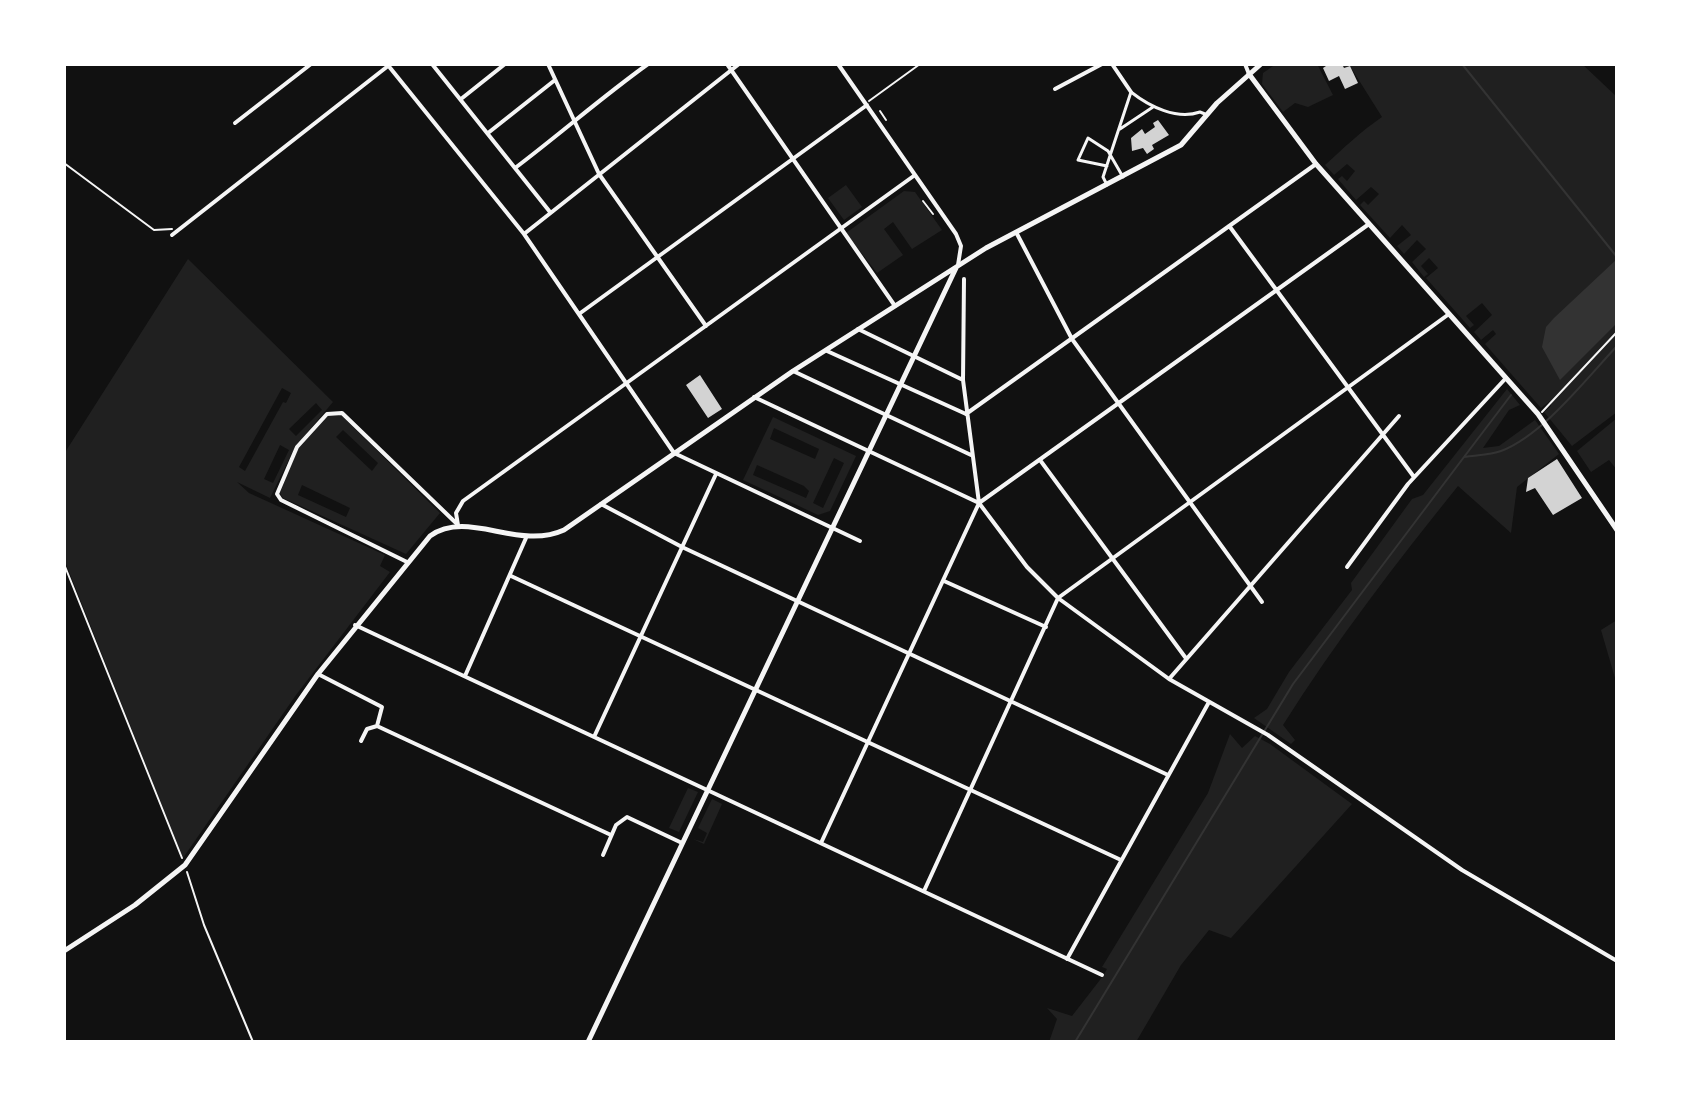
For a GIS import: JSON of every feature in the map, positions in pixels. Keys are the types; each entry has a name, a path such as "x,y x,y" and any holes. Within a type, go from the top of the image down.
{"street":[{"path":"235,123 311,64"},
{"path":"432,64 550,212"},
{"path":"461,99 505,64"},
{"path":"548,64 599,174 706,326"},
{"path":"515,168 648,64"},
{"path":"727,64 895,306"},
{"path":"524,234 739,64"},
{"path":"588,1042 957,267 961,252 959,240 838,64"},
{"path":"1055,89 1102,64"},
{"path":"1112,64 1131,92 1153,106 1179,117 1200,112 1206,115"},
{"path":"1245,64 1249,74 1316,164 1538,414 1617,530"},
{"path":"64,951 135,905 185,865 318,674 407,562 436,532 458,525 526,538 564,530 824,350 957,267 1016,232 1181,145 1206,115 1261,64"},
{"path":"172,235 388,65 524,234 674,453 860,541"},
{"path":"488,133 555,80"},
{"path":"1107,185 1103,177 1131,92"},
{"path":"579,314 867,105"},
{"path":"1120,129 1153,106"},
{"path":"1108,166 1078,157 1088,138 1112,156 1123,177"},
{"path":"966,414 1316,164"},
{"path":"458,525 456,513 463,501 915,175"},
{"path":"821,843 979,503 1369,224"},
{"path":"1230,227 1345,388 1414,477"},
{"path":"1016,232 1072,339 1262,602"},
{"path":"964,279 963,380 979,503 1027,567 1058,598 1169,679 1268,735 1440,855 1617,961"},
{"path":"924,891 1058,598 1449,314"},
{"path":"858,329 963,380"},
{"path":"824,350 966,414"},
{"path":"793,371 971,455"},
{"path":"1347,567 1414,477 1506,378"},
{"path":"754,397 979,503"},
{"path":"407,562 281,500 277,494 297,447 327,414 342,413 458,525"},
{"path":"1169,679 1185,657 1399,416"},
{"path":"1040,460 1185,657"},
{"path":"594,737 716,474"},
{"path":"601,504 682,547 1168,775"},
{"path":"465,676 526,538"},
{"path":"511,576 1121,860"},
{"path":"944,581 1046,627"},
{"path":"355,625 1102,975"},
{"path":"318,674 379,703 383,711 377,726"},
{"path":"1067,959 1209,702"},
{"path":"361,741 367,729 377,726 611,835"},
{"path":"603,855 621,819 627,817 682,843"}],"path":[{"path":"867,105 871,98 920,64"},
{"path":"880,111 886,120"},
{"path":"64,163 154,230 178,230"},
{"path":"923,201 933,214"},
{"path":"1538,414 1617,332"},
{"path":"64,564 185,865 204,925 253,1042"}],"shaded area":[{"path":"1276,64 1317,64 1333,95 1308,107 1295,103 1283,112 1262,84 1263,73"},
{"path":"1342,64 1582,64 1617,97 1617,412 1572,446 1544,412 1551,406 1550,401 1541,408 1485,344 1496,334 1493,330 1481,340 1474,332 1492,315 1482,303 1466,316 1474,325 1470,328 1426,278 1438,268 1429,258 1421,266 1428,274 1424,277 1412,262 1426,249 1417,240 1404,254 1397,246 1411,235 1402,225 1390,238 1360,205 1364,201 1368,205 1379,194 1371,187 1356,200 1338,179 1342,176 1347,181 1355,171 1347,164 1334,175 1325,165 1382,117 1350,66 1344,68"},
{"path":"846,185 862,207 844,220 828,198"},
{"path":"904,191 915,192 942,230 912,249 893,222 884,229 903,255 877,273 846,233"},
{"path":"188,259 333,402 295,447 270,498 237,482 249,493 385,555 380,566 390,572 296,695 183,858 64,559 64,454","holes":["282,388 291,393 245,471 239,467","316,403 322,410 296,436 289,429","280,445 289,450 273,483 264,479"]},
{"path":"1617,259 1617,323 1560,380 1542,347 1546,327"},
{"path":"1507,389 1520,405 1509,410 1483,448 1499,446 1535,420 1559,454 1517,487 1511,533 1458,486 1367,603 1303,694 1283,725 1295,740 1291,744 1254,718 1267,709 1289,672 1352,590 1351,583 1412,499 1423,495"},
{"path":"339,413 440,513 406,554 283,498 280,493 298,449 329,414","holes":["343,430 378,463 372,471 336,437","302,485 350,508 346,517 298,495"]},
{"path":"773,417 856,456 830,511 818,515 743,480","holes":["774,428 819,449 815,459 770,439","834,458 844,463 823,508 813,503","757,465 809,491 806,498 753,475"]},
{"path":"1617,418 1617,470 1609,460 1591,472 1577,451"},
{"path":"1617,620 1617,685 1601,630"},
{"path":"1230,734 1242,748 1255,736 1270,744 1352,804 1231,938 1209,930 1181,965 1136,1042 1049,1042 1057,1019 1047,1008 1072,1016 1103,976 1107,969 1102,967 1208,793"},
{"path":"688,788 698,792 679,832 669,828"},
{"path":"712,799 722,804 704,844 693,839 703,842 707,833 698,828"}],"building":[{"path":"1329,64 1342,64 1344,68 1350,66 1358,83 1345,89 1339,76 1329,81 1323,68"},
{"path":"1158,120 1169,135 1152,145 1154,149 1147,154 1143,148 1132,151 1131,138 1142,129 1145,134 1155,127 1153,123"},
{"path":"700,375 722,409 708,418 686,385"},
{"path":"1557,459 1582,498 1553,515 1535,488 1526,492 1528,478"}],"waterway":[{"path":"1462,64 1617,257"},
{"path":"1075,1042 1293,684 1464,457 1501,451 1517,443 1563,405 1617,346"},
{"path":"1464,457 1511,395"}]}
